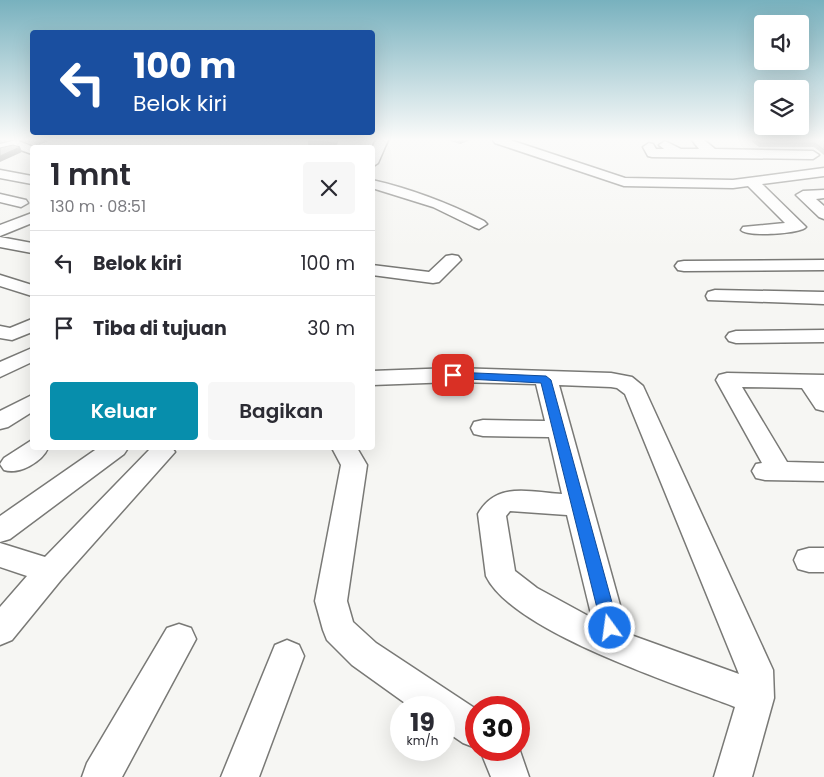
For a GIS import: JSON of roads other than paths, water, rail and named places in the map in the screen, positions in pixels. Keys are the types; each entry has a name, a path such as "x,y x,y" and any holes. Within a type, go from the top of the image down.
{"street":[{"path":"12,176 30,180"},
{"path":"607,176 624,182 753,183 797,176"},
{"path":"375,184 394,183 479,224"},
{"path":"749,230 798,227 753,183"},
{"path":"824,194 803,195 824,214"},
{"path":"0,231 30,219"},
{"path":"0,242 26,247"},
{"path":"0,256 26,247"},
{"path":"375,270 433,278 452,260"},
{"path":"684,266 824,265"},
{"path":"0,280 30,290"},
{"path":"715,296 824,298"},
{"path":"0,332 12,334 30,326"},
{"path":"736,337 824,336"},
{"path":"0,370 30,355"},
{"path":"375,378 453,375 546,380 611,380 624,382 635,391 756,670 756,698 733,777"},
{"path":"824,404 816,382 729,379 726,382 772,470 824,472"},
{"path":"546,380 615,646"},
{"path":"0,421 30,403"},
{"path":"483,428 559,429"},
{"path":"14,464 33,450"},
{"path":"0,531 112,450"},
{"path":"347,450 354,465 331,601 339,630 364,654 465,723"},
{"path":"0,630 50,571 162,452"},
{"path":"578,505 506,501 495,508 492,514 501,576 523,596 560,619 615,646 756,698"},
{"path":"0,555 50,571"},
{"path":"101,777 179,639"},
{"path":"240,777 287,656"},
{"path":"505,761 510,777"}]}
